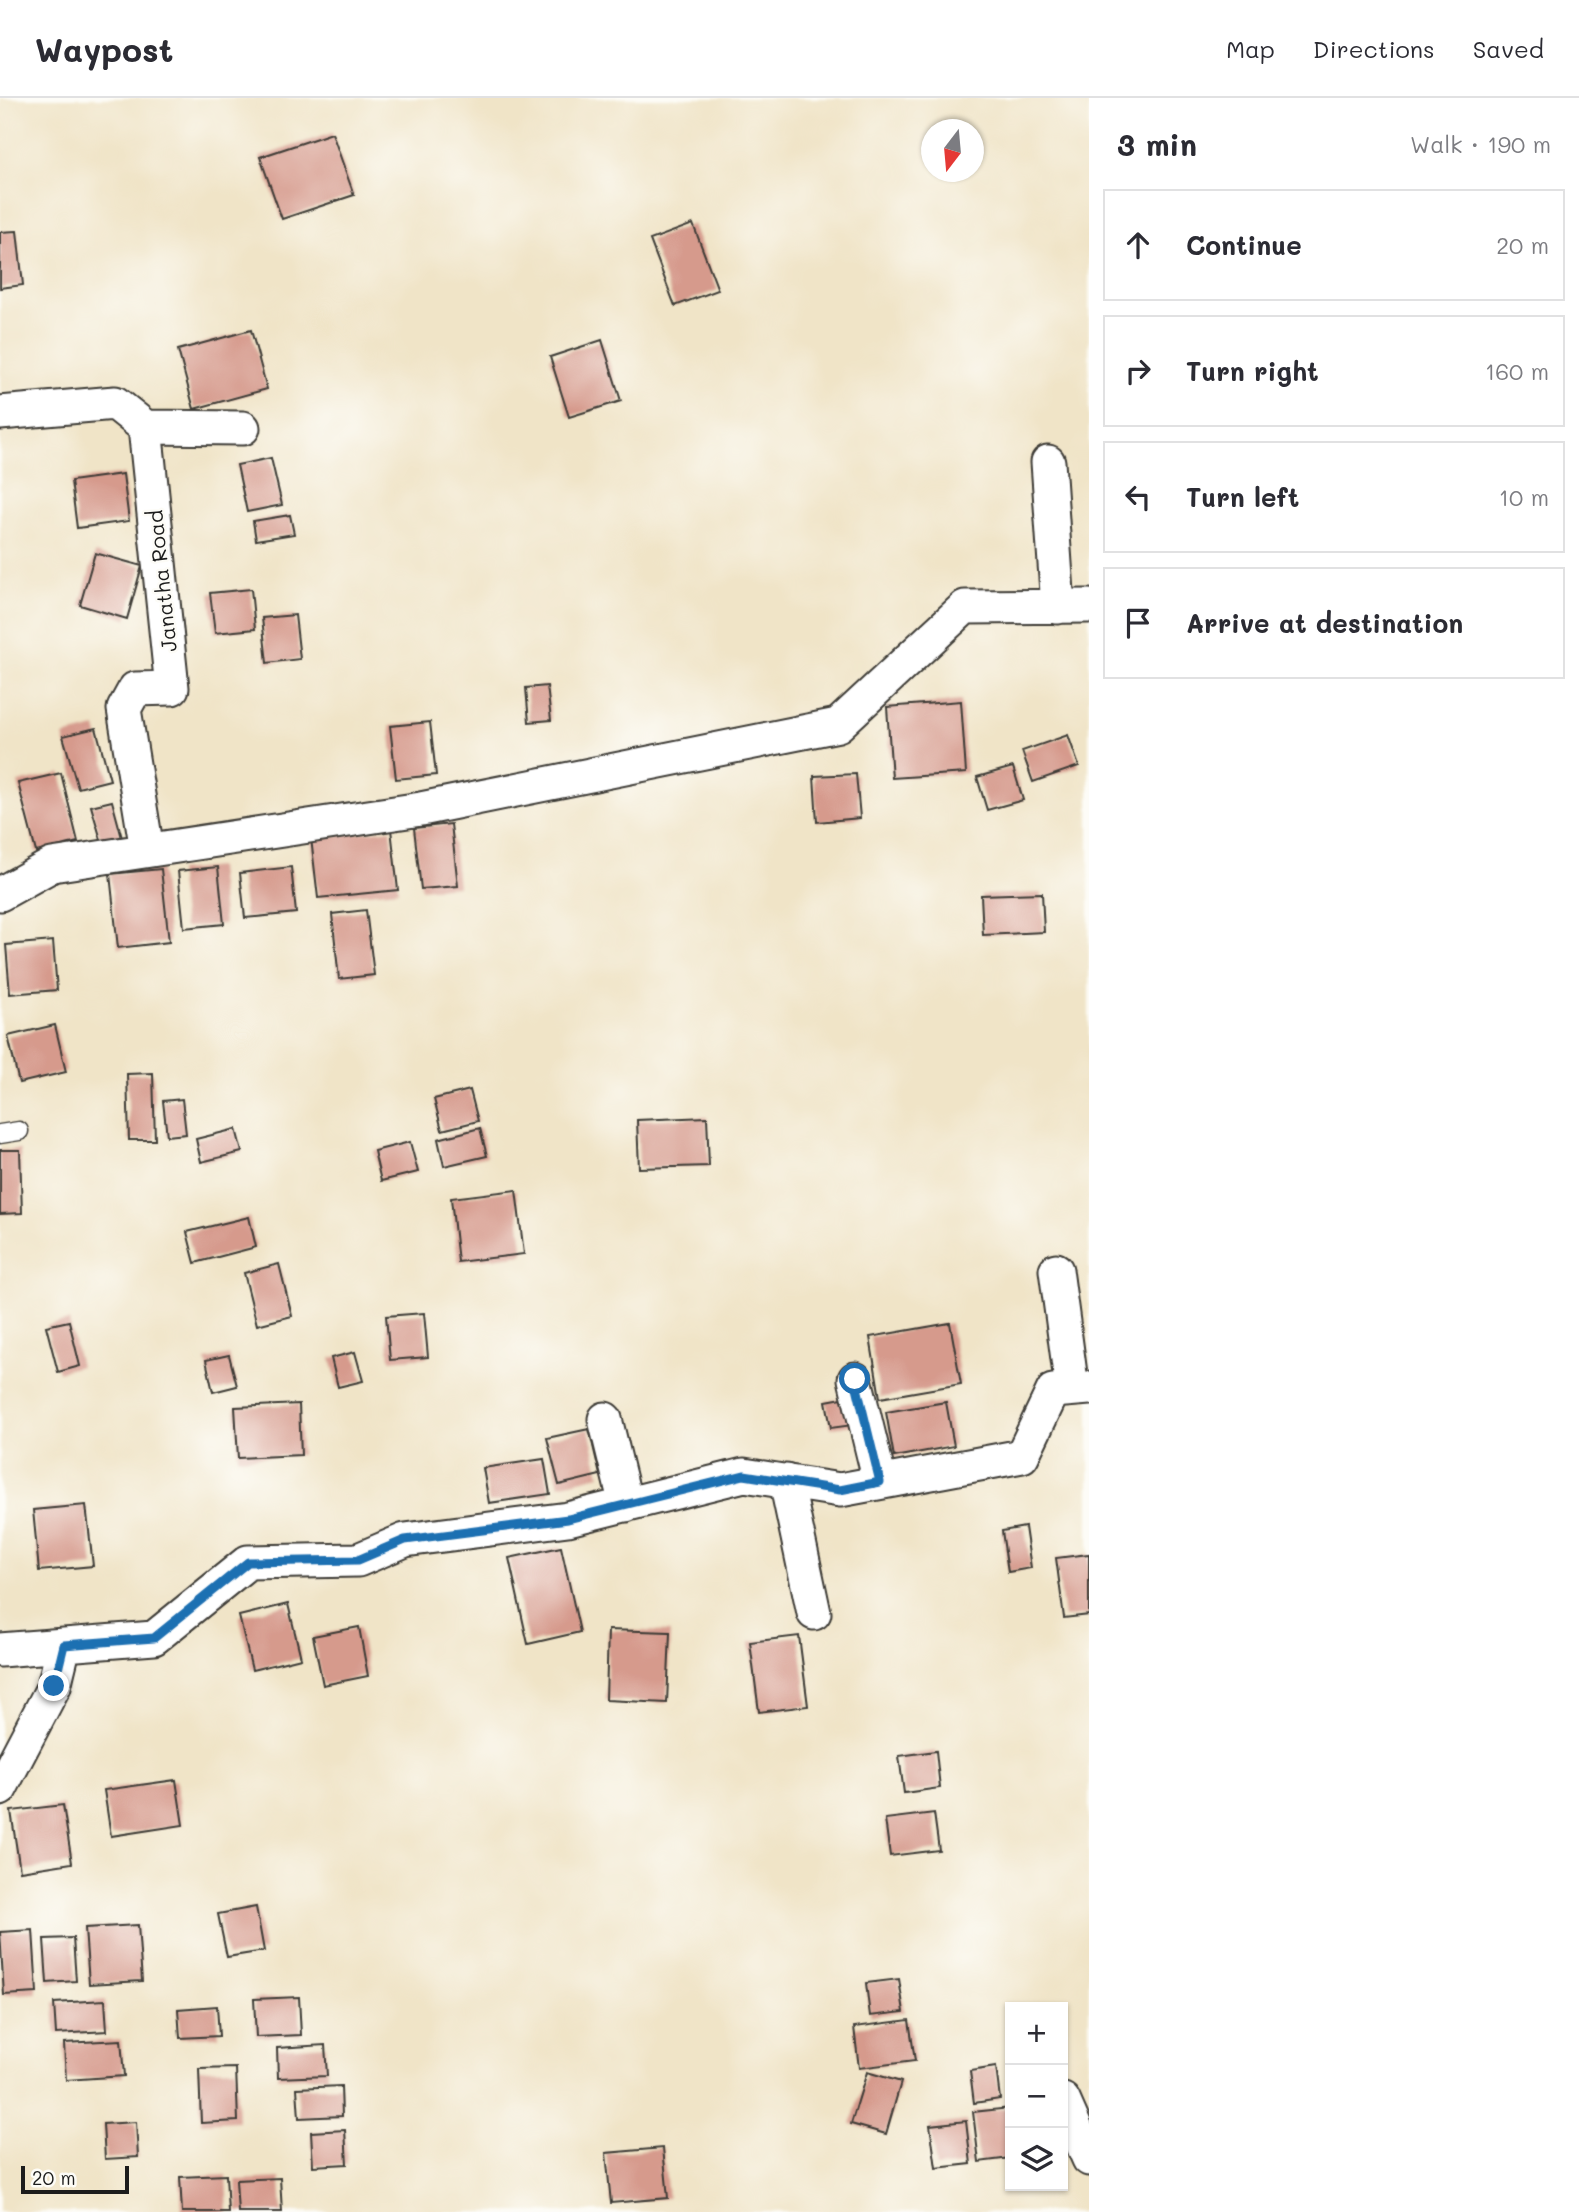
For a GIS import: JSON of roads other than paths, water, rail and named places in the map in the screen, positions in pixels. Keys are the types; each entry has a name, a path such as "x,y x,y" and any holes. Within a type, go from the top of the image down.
{"street":[{"path":"0,413 115,403 145,427 243,428"},
{"name":"Janatha Road","path":"145,427 172,688 135,689 124,709 147,850"},
{"path":"0,894 52,864 421,809 838,725 965,607 1074,606 1048,461"},
{"path":"0,1650 154,1638 248,1562 358,1560 405,1540 568,1519 744,1475 840,1490 1022,1456 1053,1391 1080,1389 1056,1270"},
{"path":"855,1379 880,1482"},
{"path":"605,1419 626,1505"},
{"path":"786,1481 814,1614"},
{"path":"0,1789 54,1686 64,1645"},
{"path":"1068,2112 1089,2160"}],"lane":[{"path":"0,1134 19,1131"}]}
